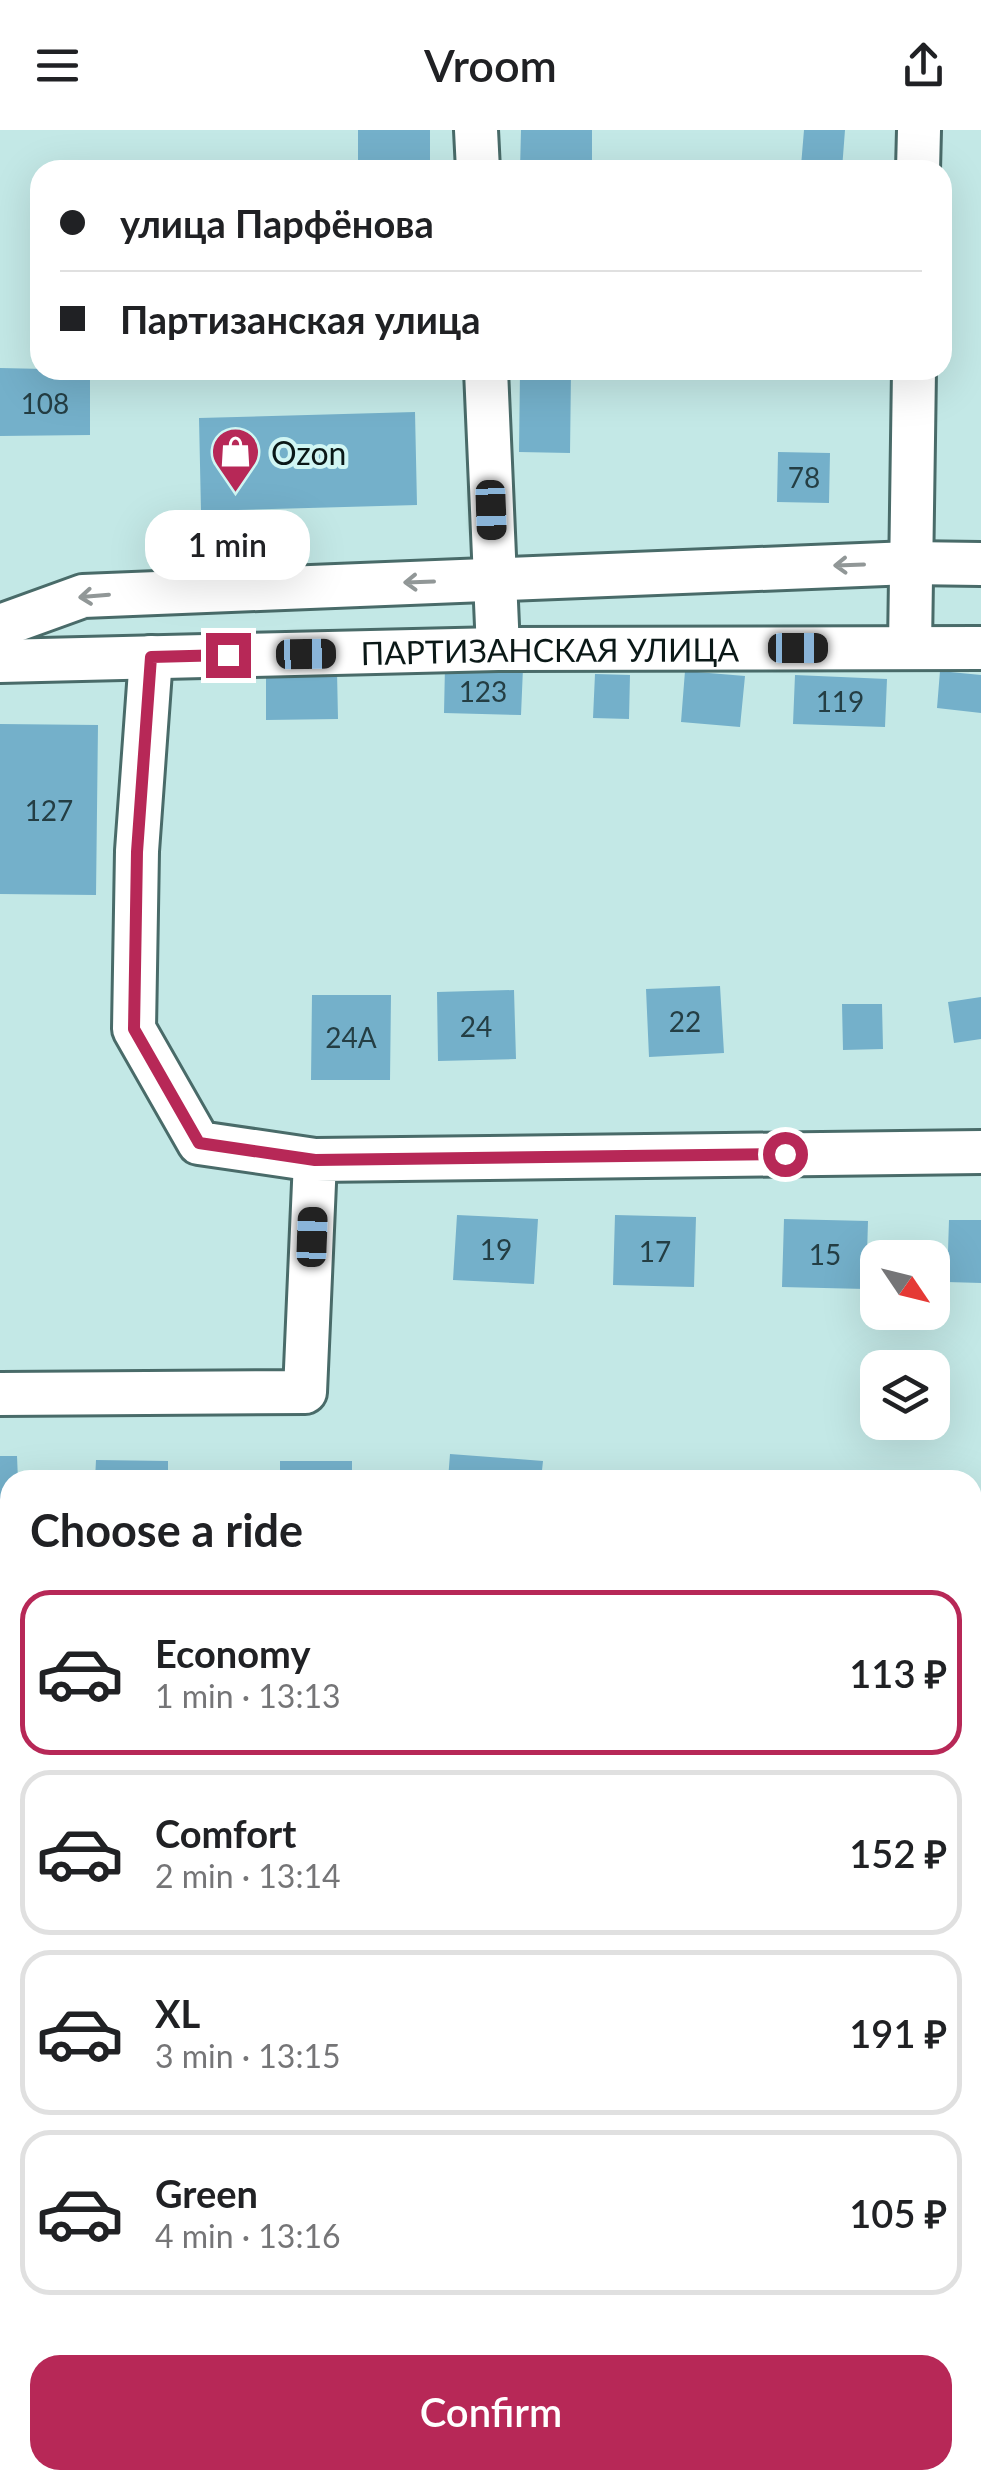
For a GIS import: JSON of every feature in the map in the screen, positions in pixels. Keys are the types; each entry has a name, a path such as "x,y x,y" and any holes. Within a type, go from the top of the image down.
{"street":[{"path":"476,130 478,160"},
{"path":"918,160 919,130"},
{"path":"486,380 498,649"},
{"path":"910,647 914,380"},
{"path":"0,626 83,596 910,563 981,564"},
{"name":"ПАРТИЗАНСКАЯ УЛИЦА","path":"0,661 498,649 981,648"},
{"path":"151,657 137,852 134,1029 199,1143 315,1160 981,1152"},
{"path":"0,1394 305,1392 315,1160"}],"building":[{"path":"358,130 430,130 430,160 358,160"},
{"path":"521,130 592,130 592,160 520,160"},
{"path":"804,130 845,130 843,160 802,160"},
{"path":"0,368 30,369 30,380 90,380 90,435 0,436"},
{"path":"520,380 571,380 570,453 519,452"},
{"path":"415,412 417,505 201,511 199,418"},
{"path":"778,452 830,453 829,503 777,502"},
{"path":"445,666 523,668 521,715 444,713"},
{"path":"266,671 337,671 338,719 266,720"},
{"path":"685,671 745,676 740,727 681,722"},
{"path":"940,671 981,675 981,713 937,708"},
{"path":"595,674 630,675 629,719 593,718"},
{"path":"795,675 887,679 885,727 793,724"},
{"path":"0,724 98,725 96,895 0,894"},
{"path":"720,986 724,1053 649,1057 646,989"},
{"path":"514,990 516,1059 438,1061 437,992"},
{"path":"312,995 391,995 390,1080 311,1080"},
{"path":"981,997 981,1039 954,1043 948,1002"},
{"path":"842,1004 882,1004 883,1049 843,1050"},
{"path":"457,1215 538,1219 534,1284 453,1280"},
{"path":"615,1215 696,1217 694,1287 613,1285"},
{"path":"784,1219 868,1221 867,1240 860,1240 860,1289 782,1287"},
{"path":"949,1220 981,1220 981,1283 950,1282"},
{"path":"450,1454 543,1461 542,1470 449,1470"},
{"path":"0,1456 17,1456 18,1470 0,1470"},
{"path":"96,1460 168,1461 168,1470 96,1470"},
{"path":"280,1461 352,1461 352,1470 280,1470"}],"place":[{"name":"Ozon","path":"236,494"}],"route":[{"path":"228,655 151,657 137,852 134,1029 199,1143 315,1160 785,1154"}]}
